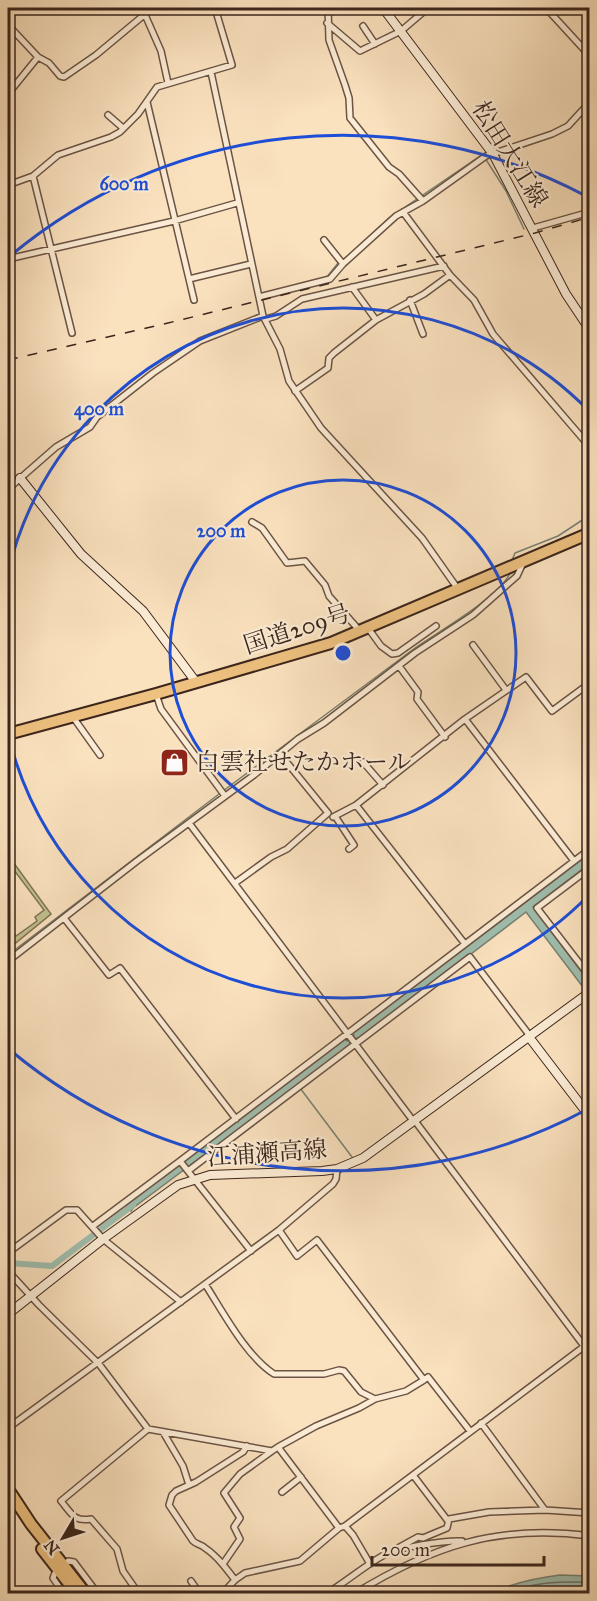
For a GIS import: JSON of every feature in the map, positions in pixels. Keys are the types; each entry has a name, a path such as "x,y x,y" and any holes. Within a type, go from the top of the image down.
{"highway":[{"name":"国道209号","path":"8,734 282,658 364,630 590,533"},
{"path":"8,1490 77,1593"},
{"path":"8,1500 61,1567 86,1593"}],"main road":[{"name":"松田大江線","path":"383,8 493,154 566,294 590,330"},
{"path":"20,478 81,554 143,611 196,682"},
{"name":"江浦瀬高線","path":"8,1314 103,1239 178,1185 210,1175 337,1169 363,1158 588,993"},
{"path":"530,1037 590,1117"}],"street":[{"path":"8,8 15,8"},
{"path":"142,8 160,51 168,83"},
{"path":"8,185 33,176 58,155 111,137 123,128 147,102 157,87 232,65 215,8"},
{"path":"328,8 329,40 349,98 350,118 389,167 399,174 423,201"},
{"path":"327,23 360,51 401,32 428,8"},
{"path":"546,8 590,56"},
{"path":"8,24 39,57 64,77 96,56 144,15"},
{"path":"363,26 375,44"},
{"path":"8,94 39,57"},
{"path":"211,72 237,203 264,318 280,349 287,377 321,428 422,538 458,589"},
{"path":"147,102 194,300"},
{"path":"259,297 330,279 390,221 423,201 486,156 560,131 574,122 590,102"},
{"path":"108,115 123,128"},
{"path":"33,176 72,333"},
{"path":"8,259 174,221 237,203"},
{"path":"404,212 450,275 474,300 485,322 504,348 590,447"},
{"path":"532,228 590,212"},
{"path":"324,240 343,264"},
{"path":"189,279 251,264"},
{"path":"8,489 56,447 90,427 97,417 153,373 200,341 264,318 276,316 303,299 444,266"},
{"path":"295,391 328,368 329,358 334,352 376,320 450,275"},
{"path":"352,287 376,320"},
{"path":"410,300 423,334"},
{"path":"252,522 262,528 288,563 305,561 325,585 329,596 392,654 418,692 417,699 446,737"},
{"path":"8,961 280,754 490,602 517,576 523,567 521,562"},
{"path":"392,654 398,653 436,627"},
{"path":"473,645 506,690"},
{"path":"280,754 332,818 356,805 446,737 465,719 526,677 552,711 590,683"},
{"path":"156,694 161,709 225,796"},
{"path":"72,716 100,755"},
{"path":"465,719 574,861"},
{"path":"363,762 383,784"},
{"path":"356,805 465,944"},
{"path":"235,883 271,857 287,849 328,813"},
{"path":"335,816 354,845 349,849"},
{"path":"189,823 348,1035 587,1344 300,1561 259,1568 246,1573 222,1593"},
{"path":"93,1226 181,1162 590,849"},
{"path":"590,868 537,908 590,977"},
{"path":"583,873 590,880"},
{"path":"64,918 109,975 120,968 236,1119"},
{"path":"188,1170 471,957 530,1037"},
{"path":"181,1162 251,1251"},
{"path":"8,1428 99,1364 156,1318 279,1230 333,1184 337,1169"},
{"path":"8,1241 10,1251 66,1210 77,1210 103,1239 181,1302"},
{"path":"279,1230 297,1256 317,1240 424,1380"},
{"path":"8,1271 99,1364 148,1429 275,1449 342,1527 353,1535 370,1564"},
{"path":"205,1284 245,1342 269,1371 274,1374 324,1374 344,1371 361,1392 375,1399"},
{"path":"223,1564 240,1539 234,1527 240,1518 224,1493 240,1474 275,1449 316,1426 375,1399 406,1391 428,1377 470,1431"},
{"path":"8,1416 15,1423"},
{"path":"481,1424 545,1510"},
{"path":"139,1593 123,1571 117,1549 96,1523 91,1519 82,1522 78,1520 61,1502 148,1429"},
{"path":"163,1432 183,1466 189,1485"},
{"path":"235,1580 223,1564 204,1546 193,1542 169,1505 172,1495 243,1452 247,1446"},
{"path":"326,1593 370,1564 418,1537 423,1538 447,1528 448,1521 413,1475"},
{"path":"282,1492 301,1477"},
{"path":"448,1521 489,1512 545,1510 590,1513"},
{"path":"354,1593 409,1563 467,1541 526,1532 590,1536"},
{"path":"387,1554 453,1540 467,1541"},
{"path":"64,1593 53,1578 68,1561 74,1562 98,1593"},
{"path":"190,1581 200,1593"}],"shaded area":[{"path":"8,855 51,914 12,946 8,938 13,933 16,936 37,921 35,917 44,910 8,862"}],"water":[{"path":"589,854 589,864 533,907 589,982 589,995 526,912 131,1211 126,1205 344,1039 347,1041 354,1035 353,1033"},
{"path":"560,1575 589,1576 589,1593 490,1593 525,1581"}],"waterway":[{"path":"375,231 389,218 483,154"},
{"path":"485,158 506,191 524,229"},
{"path":"326,278 339,262 345,259"},
{"path":"512,560 515,553 558,536 590,515"},
{"path":"223,791 415,648 483,602 505,581 511,571"},
{"path":"8,955 219,794"},
{"path":"300,1088 352,1157"},
{"path":"8,1263 52,1266 133,1205"}],"railway":[{"path":"8,360 535,233 590,217"}],"place":[{"name":"白雲社せたかホール","path":"175,762"}]}
